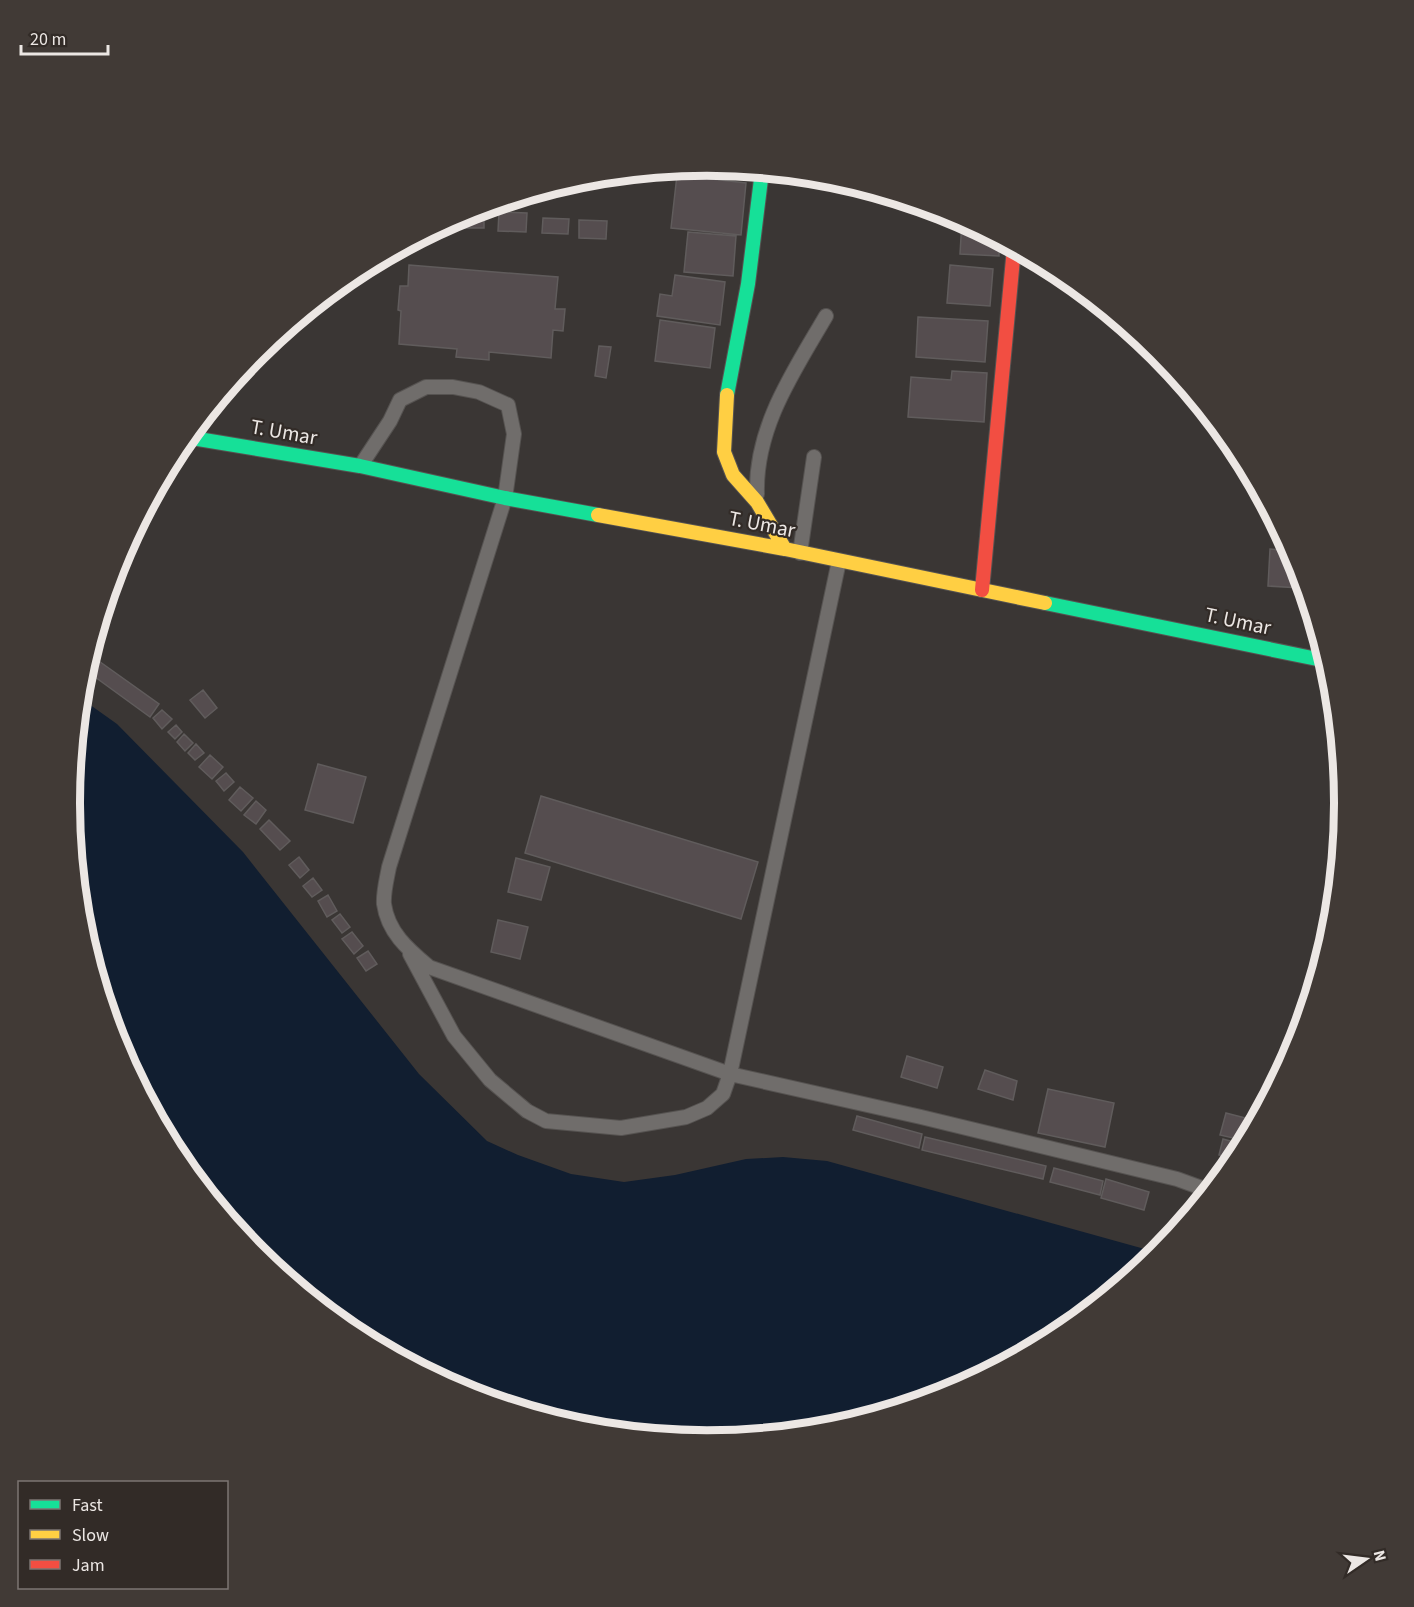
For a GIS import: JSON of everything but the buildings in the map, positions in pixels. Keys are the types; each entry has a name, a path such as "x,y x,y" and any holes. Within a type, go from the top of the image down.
{"street":[{"path":"761,178 748,284 726,400 724,452 733,475 757,502 785,549"},
{"path":"982,590 1013,256"},
{"name":"T. Umar","path":"197,439 360,466 505,498 785,549 1317,659"}],"lane":[{"path":"757,502 757,475 765,437 778,400 826,316"},
{"path":"360,466 390,421 400,400 426,387 453,387 479,392 508,405 514,434 505,498 389,867 384,903 391,928 406,947 454,1036 490,1080 527,1111 546,1121 621,1128 687,1117 707,1108 723,1094 730,1074 839,561"},
{"path":"800,553 814,457"},
{"path":"406,947 429,967 730,1074 1165,1176 1202,1188"}],"water":[{"path":"88,704 117,724 243,852 419,1074 487,1141 571,1174 624,1182 675,1175 746,1159 783,1157 827,1161 1148,1250 1121,1275 1056,1325 985,1366 909,1398 869,1410 789,1426 748,1430 666,1430 585,1419 505,1398 429,1366 393,1347 325,1301 263,1247 235,1217 185,1152 144,1081 127,1044 101,966 85,885 80,804 81,762"}],"traffic: fast":[{"path":"727,395 748,284 761,178"},
{"path":"197,439 360,466 505,498 598,515"},
{"path":"1045,603 1317,659"}],"traffic: slow":[{"path":"727,395 724,452 733,475 757,502 785,549"},
{"path":"598,515 785,549 1045,603"}],"traffic: jam":[{"path":"982,590 1013,256"}]}
